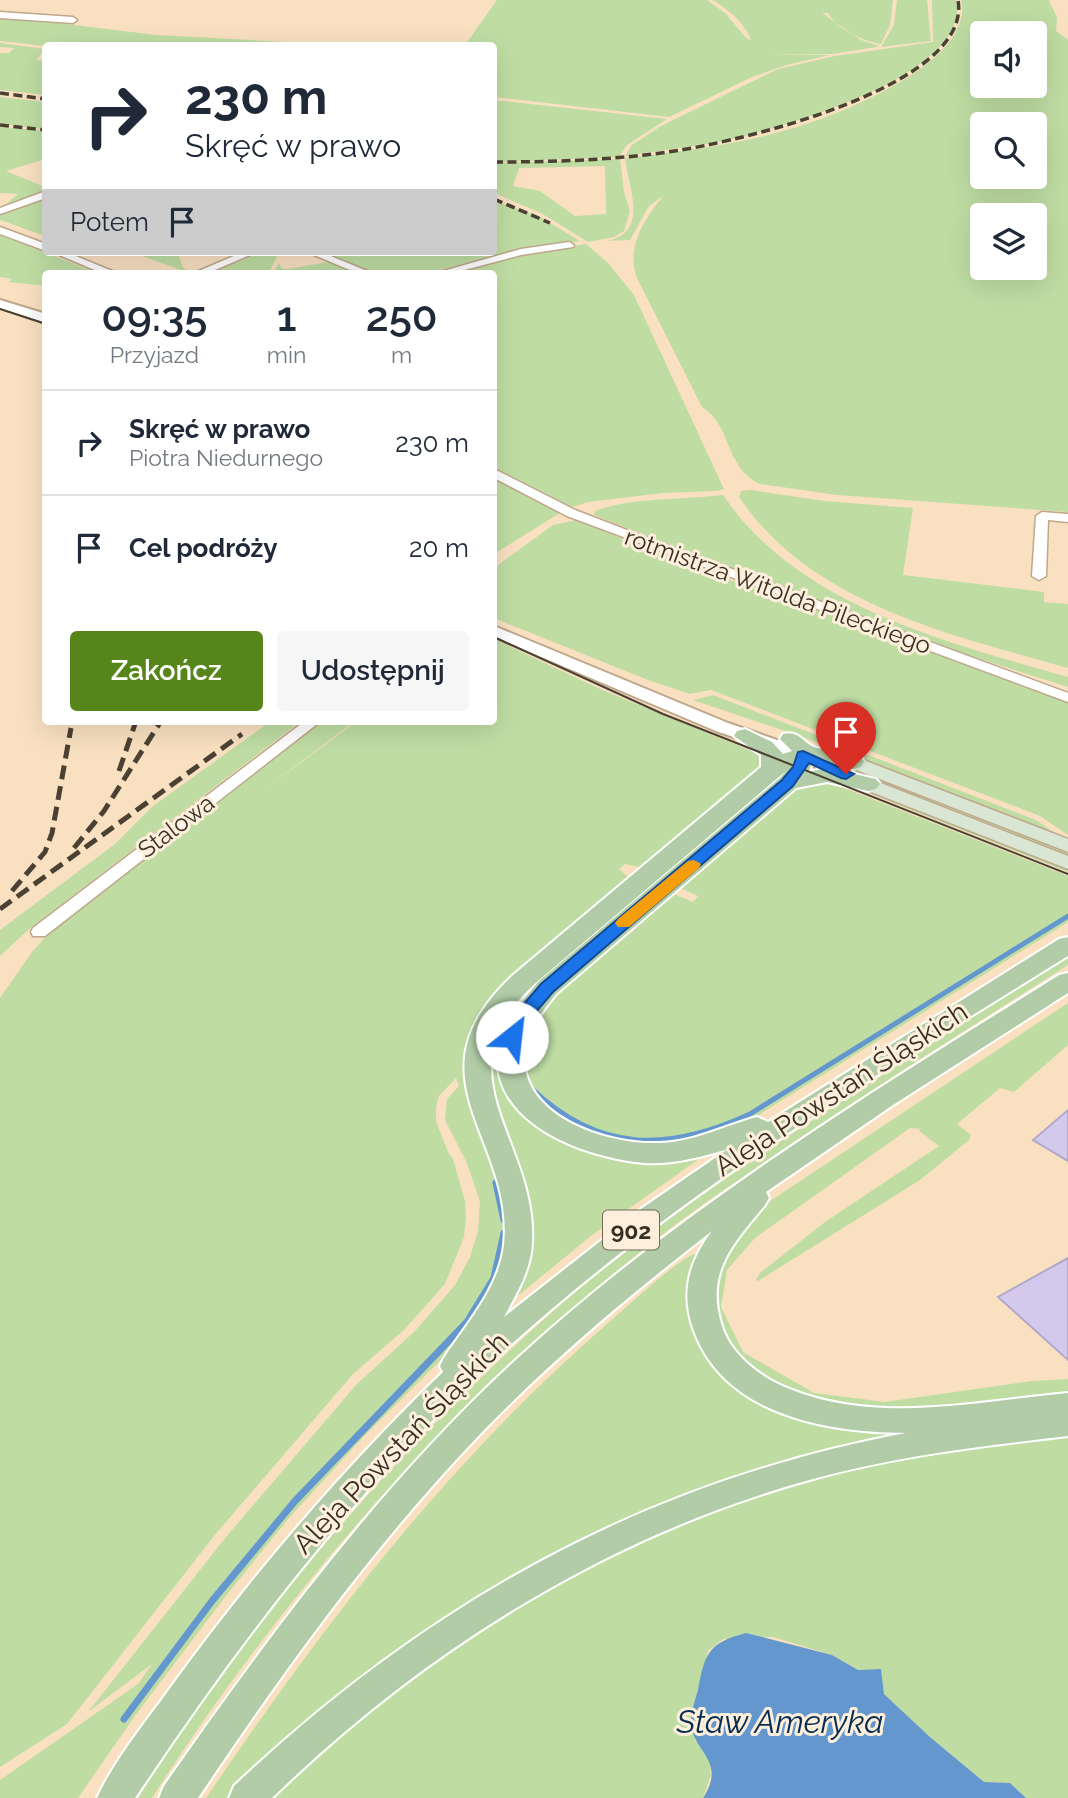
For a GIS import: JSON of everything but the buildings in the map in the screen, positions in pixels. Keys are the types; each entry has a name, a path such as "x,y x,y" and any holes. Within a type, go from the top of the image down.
{"main road":[{"path":"745,736 766,748 774,757 778,779"},
{"path":"429,1405 498,1301 511,1272 518,1247 520,1224 517,1205 509,1173 484,1110 477,1075 482,1036 492,1016 522,982 640,880 778,779 800,768 797,747 853,762 1068,846"},
{"path":"852,1080 729,1140 692,1151 645,1153 606,1147 559,1128 536,1112 519,1093 510,1064 510,1049 516,1028 538,997 778,779 827,775 868,784 1068,863"},
{"name":"Aleja Powstań Śląskich","path":"115,1798 189,1690 287,1562 351,1488 429,1405 519,1320 622,1237 746,1149 1068,945"},
{"name":"Aleja Powstań Śląskich","path":"177,1798 245,1696 315,1602 401,1497 525,1371 588,1313 660,1255 779,1168 1068,981"},
{"path":"779,1168 716,1244 702,1273 701,1309 706,1328 715,1346 739,1374 768,1394 796,1407 836,1417 871,1421 912,1421 1068,1405"},
{"path":"247,1798 354,1701 415,1655 536,1580 604,1543 702,1502 809,1467 925,1441 1068,1424"}],"street":[{"path":"0,15 73,20"},
{"path":"0,211 42,195"},
{"path":"0,230 42,246"},
{"path":"452,270 521,252 569,245"},
{"path":"67,256 104,270"},
{"path":"207,270 242,256"},
{"path":"322,256 359,270"},
{"path":"0,304 42,318"},
{"name":"rotmistrza Witolda Pileckiego","path":"497,475 571,513 627,535 1068,698"},
{"path":"1039,576 1042,516 1068,518"},
{"path":"497,632 745,736 797,747"},
{"path":"598,674 693,703 797,747 868,784"},
{"name":"Stalowa","path":"38,932 309,725"}],"green space":[{"path":"497,0 707,0 725,13 747,39 751,40 735,17 712,0 893,0 890,25 881,44 852,34 879,46 832,54 767,54 829,55 752,77 669,117 497,97 497,42 467,42"},
{"path":"897,0 927,0 931,41 881,47 894,25"},
{"path":"932,0 956,0 954,26 937,50 909,72 874,91 799,120 741,137 625,156 632,145 661,126 778,69 835,56 933,42"},
{"path":"961,0 1049,0 1057,18 1056,31 1068,40 1068,512 837,495 760,484 740,468 719,425 702,407 636,276 634,253 639,233 663,196 649,206 630,240 608,241 621,236 629,228 632,219 632,196 625,158 741,141 829,116 907,78 931,61 949,42 960,21"},
{"path":"0,16 156,35 288,42 42,42 42,46 0,41"},
{"path":"0,43 42,49 36,60 42,61 42,95 0,90 0,53 9,53 14,48 0,47"},
{"path":"0,97 42,102 42,129 0,124"},
{"path":"497,100 667,119 627,145 619,157 497,162"},
{"path":"0,127 42,131 42,160 6,171 42,186 42,192 0,209 18,194 0,193"},
{"path":"620,159 624,192 630,211 624,231 614,237 588,242 541,213 497,194 497,163","holes":["605,166 606,214 575,216 540,191 513,186 519,168"]},
{"path":"42,198 42,235 0,220 0,215"},
{"path":"497,202 539,216 580,241 497,255"},
{"path":"0,235 42,251 42,256 54,256 90,270 42,270 42,286 9,282 12,279 0,277"},
{"path":"586,244 608,263 634,295 724,489 588,502 569,508 497,471 497,270 467,270 522,255"},
{"path":"142,256 179,256 186,270"},
{"path":"252,256 277,256 270,270 218,270"},
{"path":"329,256 493,256 439,270 368,270"},
{"path":"328,262 352,270 275,270 279,263 282,269"},
{"path":"497,478 563,511 497,552"},
{"path":"751,490 825,501 913,508 903,575 1044,592 1044,602 1068,604 1068,668 931,628 844,589 804,564 769,534 739,497 741,491"},
{"path":"723,495 754,533 791,565 833,592 925,633 1068,677 1068,687 880,627 594,515 595,511 625,503"},
{"path":"576,520 705,571 1068,700 1068,835 1040,816 711,690 690,694 648,680 497,619 497,566 553,525"},
{"path":"497,640 600,689 761,755 768,764 644,868 625,864 619,869 630,879 470,1038 466,1064 507,1190 504,1271 463,1338 367,1433 288,1519 137,1713 78,1798 0,1798 0,1780 138,1684 152,1664 88,1712 226,1537 356,1385 415,1331 455,1285 470,1257 478,1231 480,1201 466,1161 445,1120 447,1099 459,1086 456,1078 439,1096 436,1107 436,1121 453,1159 465,1201 466,1217 464,1237 445,1284 404,1330 353,1374 214,1536 67,1724 0,1767 0,998 32,952 54,927 315,725 350,725 253,798 352,725 497,725"},
{"path":"713,695 1036,820 1061,837 800,736 693,700"},
{"path":"265,725 296,725 29,929 0,956 0,930 115,844 153,806"},
{"path":"825,757 1068,851 1068,857 816,758"},
{"path":"788,765 795,768 507,1027 546,1128 703,1156 592,1235 519,1295 514,1294 519,1283 483,1065 509,1004"},
{"path":"821,779 1068,876 1068,922 752,1119 677,1145 606,1141 544,1109 517,1061 535,1011 664,895 674,894 693,902 698,896 680,888 679,882 795,786"},
{"path":"832,779 1068,869 1068,872"},
{"path":"1068,956 1068,965 850,1105 681,1220 578,1304 508,1367 378,1500 317,1571 259,1644 152,1798 138,1798 185,1726 288,1588 401,1458 523,1338 623,1252 696,1198"},
{"path":"1068,1003 1068,1045 1014,1092 1000,1088 957,1124 971,1135 969,1140 920,1180 756,1280 760,1273 825,1222 939,1146 918,1130 922,1129 910,1128 755,1238 727,1270 721,1307 743,1352 814,1393 885,1402 1032,1381 1068,1379 1068,1396 895,1414 788,1396 727,1349 709,1275 755,1212"},
{"path":"694,1254 696,1257 690,1277 754,1396 1011,1423 630,1522 234,1798 206,1798 343,1608 442,1489 549,1377 650,1286"},
{"path":"1068,1431 1068,1798 1026,1798 1010,1783 984,1782 884,1694 881,1669 858,1670 832,1655 773,1637 723,1639 708,1651 691,1722 695,1740 709,1756 711,1775 703,1798 262,1798 312,1751 529,1594 707,1510 853,1465"}],"water":[{"name":"Staw Ameryka","path":"746,1633 832,1655 858,1670 881,1669 884,1694 930,1737 984,1782 1010,1783 1026,1798 703,1798 712,1774 710,1765 696,1741 691,1722 703,1667 710,1651 716,1646"}],"waterway":[{"path":"531,1088 582,1125 609,1135 635,1140 663,1140 720,1126 750,1114 1068,916"},
{"path":"496,1183 504,1220"},
{"path":"124,1719 212,1601 295,1501 467,1322 494,1278 504,1233"}],"tram line":[{"path":"0,309 42,323"},
{"path":"497,638 663,714 1068,874"}],"railway":[{"path":"497,162 588,160 681,150 800,121 848,104 893,83 930,58 953,31 958,0"},
{"path":"0,93 42,98"},
{"path":"0,125 42,130"},
{"path":"497,200 550,223"},
{"path":"119,771 135,725"},
{"path":"74,848 104,811 158,725"},
{"path":"12,891 45,852 52,833 71,728"},
{"path":"0,909 242,734"}],"slow traffic":[{"path":"623,923 694,864"}],"route":[{"path":"512,1037 521,1018 547,988 788,783 800,768 803,755 846,774"}]}
